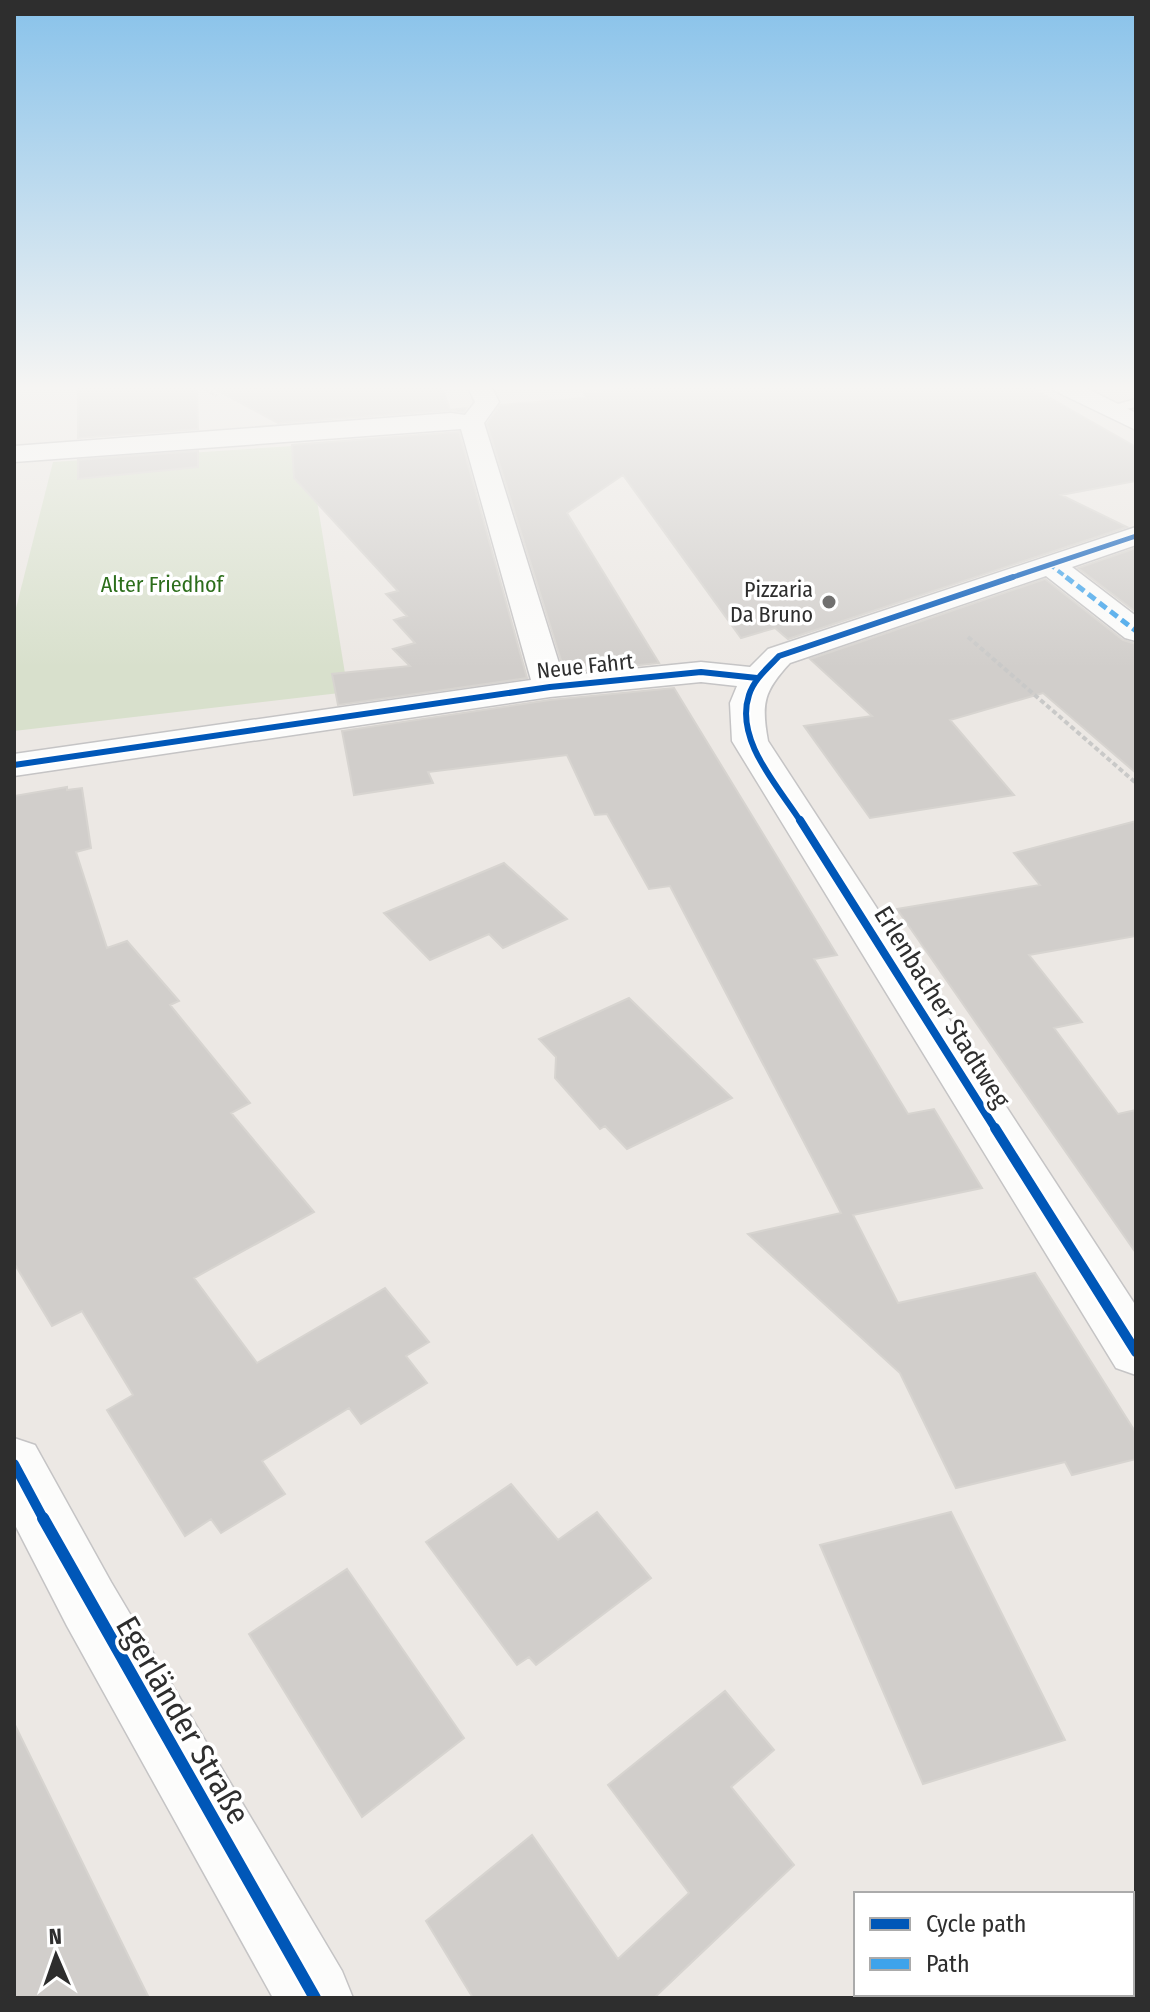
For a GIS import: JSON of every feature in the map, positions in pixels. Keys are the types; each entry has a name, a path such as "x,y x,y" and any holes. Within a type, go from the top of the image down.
{"street":[{"path":"489,480 550,687"},
{"path":"757,678 779,656 1136,536"},
{"path":"1049,564 1136,631"},
{"name":"Neue Fahrt","path":"14,765 550,687 701,672 757,678"},
{"name":"Erlenbacher Stadtweg","path":"757,678 744,706 750,741 1136,1352"},
{"name":"Egerländer Straße","path":"14,1464 89,1604 315,1998"}],"path":[{"path":"930,604 1136,783"}],"green space":[{"name":"Alter Friedhof","path":"48,480 314,480 348,692 14,731 14,616"}],"building":[{"path":"296,480 472,480 527,678 338,705 332,674 410,666 393,649 415,643 394,620 407,616 386,594 398,591"},
{"path":"505,480 616,480 567,513 659,663 565,673"},
{"path":"627,480 1136,480 1061,495 1127,527 788,639 775,628 741,638"},
{"path":"1136,548 1136,612 1078,568"},
{"path":"1045,579 1123,640 1136,644 1136,773 1043,693 950,720 1014,795 870,818 804,726 872,716 810,659"},
{"path":"674,688 837,955 814,959 908,1114 934,1109 982,1188 853,1215 898,1303 1035,1273 1136,1433 1136,1459 1072,1475 1065,1462 956,1488 900,1373 748,1234 841,1213 670,886 649,889 607,814 595,815 567,755 428,772 433,783 354,795 342,731 550,700"},
{"path":"67,787 67,790 82,788 91,848 76,852 107,948 127,941 179,1001 170,1005 250,1103 231,1113 314,1212 194,1278 257,1363 385,1288 429,1342 406,1356 427,1383 361,1424 349,1408 262,1461 285,1494 221,1533 211,1519 185,1536 107,1410 133,1395 82,1311 52,1326 14,1263 14,796"},
{"path":"1136,821 1136,936 1029,955 1082,1022 1054,1028 1118,1114 1136,1110 1136,1253 897,909 1040,885 1014,853"},
{"path":"504,863 567,919 503,948 489,934 430,960 384,913"},
{"path":"629,998 732,1098 627,1149 605,1126 600,1129 555,1078 556,1057 539,1039"},
{"path":"511,1484 558,1540 597,1512 651,1578 536,1665 529,1657 517,1665 426,1542"},
{"path":"951,1512 1065,1740 923,1784 820,1545"},
{"path":"347,1569 464,1738 362,1817 249,1634"},
{"path":"725,1691 774,1750 731,1787 794,1865 654,1998 473,1998 426,1921 532,1835 618,1959 689,1893 608,1785"},
{"path":"14,1723 90,1878 149,1998 14,1998"}],"marked path":[{"path":"1049,564 1136,631"}],"cycle path":[{"path":"1136,536 779,656 760,676 747,703 750,741 1136,1352"},
{"path":"14,765 550,687 701,672 757,678"},
{"path":"14,1464 89,1604 315,1998"}],"place":[{"name":"Pizzaria Da Bruno","path":"829,602"}]}
